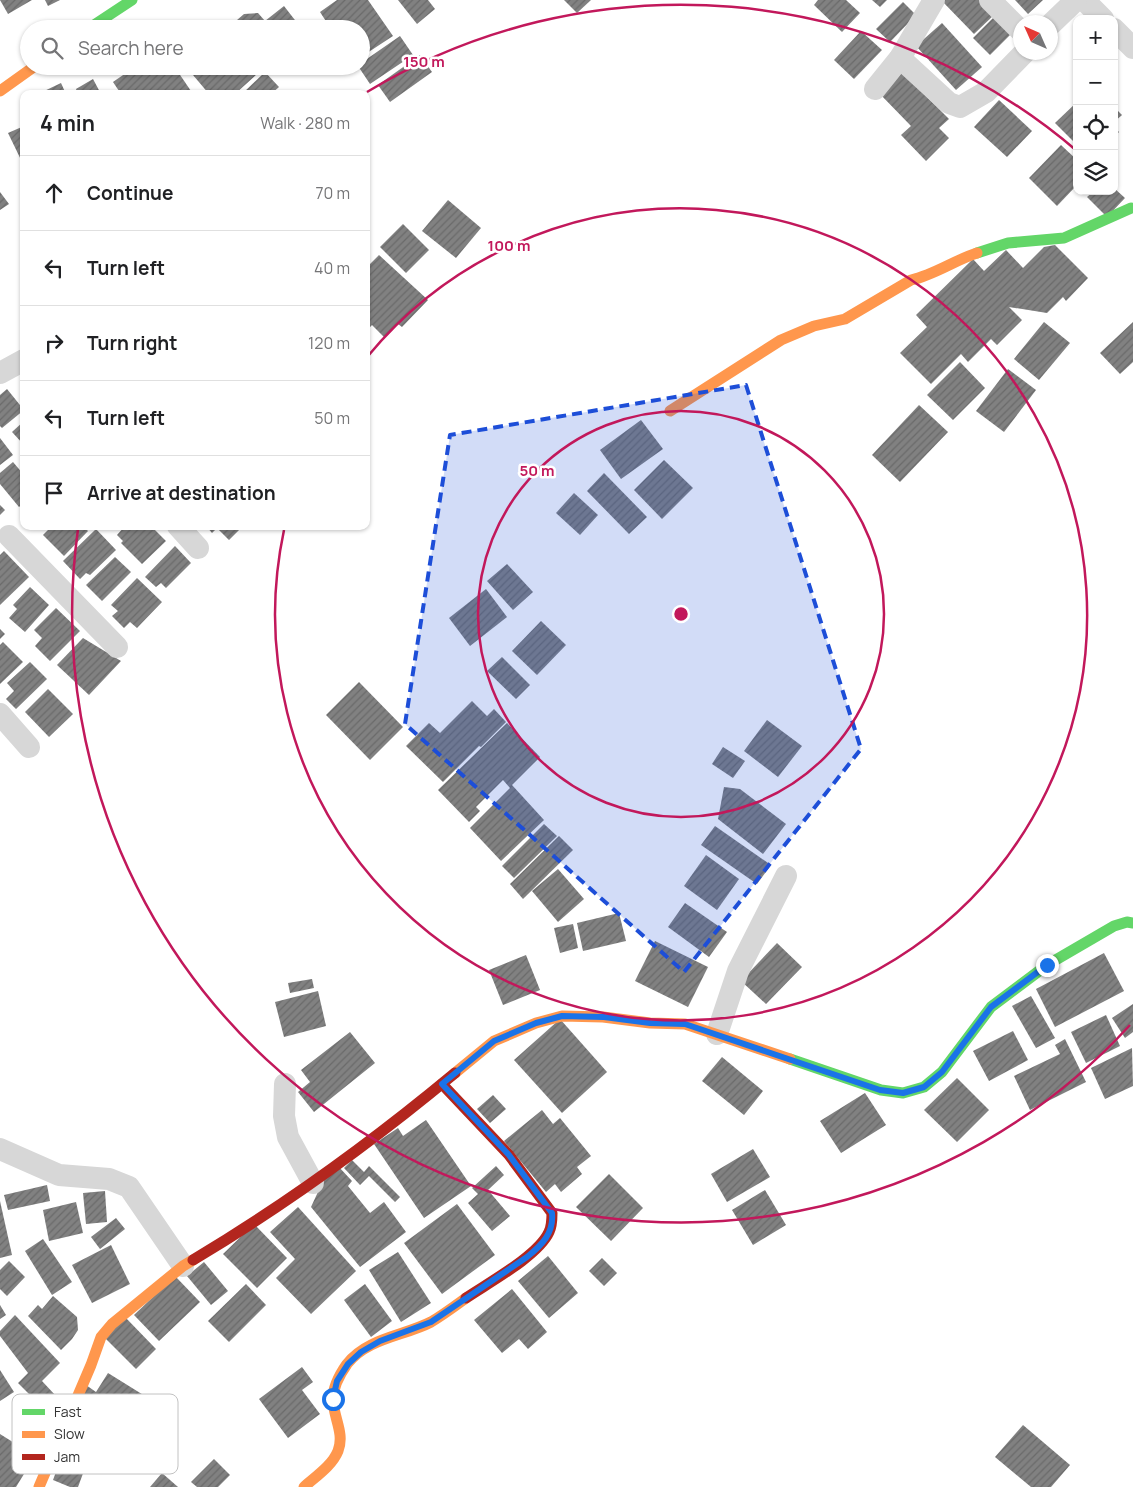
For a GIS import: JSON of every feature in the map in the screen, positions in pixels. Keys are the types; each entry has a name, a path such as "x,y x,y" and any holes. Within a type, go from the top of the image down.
{"street":[{"path":"102,20 132,0"},
{"path":"875,89 900,58 934,0"},
{"path":"990,0 1013,23"},
{"path":"1058,17 1076,0"},
{"path":"1084,0 1100,15"},
{"path":"1118,33 1133,48"},
{"path":"900,58 949,103 960,106 986,92 1016,60"},
{"path":"0,91 22,75"},
{"path":"670,411 781,340 814,326 844,319 911,280 921,278 965,257 1008,244 1064,238 1132,207"},
{"path":"0,373 20,362"},
{"path":"182,530 198,548"},
{"path":"11,534 117,647"},
{"path":"0,714 29,747"},
{"path":"717,1034 738,971 786,876"},
{"path":"79,1394 101,1337 112,1324 183,1266 247,1228 313,1182 442,1084 494,1041 536,1023 562,1016 604,1017 650,1023 685,1024 880,1090 903,1093 924,1087 942,1072 991,1007 1047,965 1114,926 1133,922"},
{"path":"284,1084 284,1116 288,1137 313,1182"},
{"path":"304,1487 329,1465 338,1451 340,1431 333,1399 337,1381 348,1364 361,1352 380,1341 431,1322 527,1257 541,1246 552,1228 552,1213 509,1155 442,1084"},
{"path":"0,1150 58,1175 109,1179 129,1187 183,1266"},
{"path":"39,1487 45,1474"}],"highlighted area":[{"path":"746,385 861,749 684,972 405,724 450,435"}],"building":[{"path":"0,0 32,0 8,14"},
{"path":"45,0 60,0 48,6"},
{"path":"337,0 368,0 393,36 370,51 370,20 325,20 320,12"},
{"path":"398,0 428,0 435,9 417,24"},
{"path":"564,0 591,0 577,13"},
{"path":"818,0 846,0 860,13 842,32 814,5"},
{"path":"872,0 887,0 880,7"},
{"path":"941,0 979,0 994,15 974,34"},
{"path":"1015,0 1043,0 1028,14"},
{"path":"903,2 916,15 890,42 876,29"},
{"path":"284,6 295,20 266,20"},
{"path":"258,13 264,20 237,20 244,14"},
{"path":"997,14 1013,30 990,55 973,38"},
{"path":"942,23 982,67 956,90 916,46"},
{"path":"861,31 882,50 854,79 834,60"},
{"path":"400,36 413,55 370,84 364,75 370,75 370,57"},
{"path":"420,55 432,72 390,102 378,85"},
{"path":"900,70 949,119 939,128 949,138 926,161 901,135 911,126 878,92"},
{"path":"123,75 180,75 190,90 118,90 113,82"},
{"path":"193,75 256,75 239,90 206,90"},
{"path":"262,75 268,75 279,87 276,90 246,90"},
{"path":"93,79 99,90 76,90"},
{"path":"61,83 64,90 46,90"},
{"path":"999,100 1032,131 1007,157 974,127"},
{"path":"1073,106 1073,141 1055,123"},
{"path":"20,128 20,158 8,133"},
{"path":"1061,145 1073,156 1073,189 1057,206 1029,178"},
{"path":"0,192 9,204 0,210"},
{"path":"1118,192 1125,198 1107,217 1087,197 1089,195 1118,195"},
{"path":"448,200 481,228 456,258 422,231"},
{"path":"403,224 429,250 406,273 380,247"},
{"path":"1055,245 1088,278 1066,301 1063,297 1047,313 1009,307 1022,320 997,345 991,339 968,362 961,354 931,384 900,353 927,327 916,315 973,259 984,271 1006,250 1023,268 1044,247"},
{"path":"379,255 428,300 402,327 398,324 384,337 372,325 370,327 370,264"},
{"path":"1044,322 1070,343 1039,380 1014,359"},
{"path":"1133,322 1133,362 1120,374 1100,353"},
{"path":"960,362 985,388 953,420 927,395"},
{"path":"1008,369 1036,390 1004,432 976,411"},
{"path":"7,389 20,405 20,413 2,428 0,426 0,395"},
{"path":"919,405 948,432 900,482 872,455"},
{"path":"641,420 663,449 621,479 600,450"},
{"path":"20,425 20,441 12,432"},
{"path":"0,438 13,455 0,465"},
{"path":"664,460 693,488 662,519 634,490"},
{"path":"13,462 20,470 19,507 0,484 0,473"},
{"path":"604,473 647,517 629,534 587,491"},
{"path":"574,493 598,515 580,535 556,513"},
{"path":"0,505 5,510 0,515"},
{"path":"48,530 88,531 64,556 43,535"},
{"path":"95,530 116,550 90,575 86,573 80,579 63,561"},
{"path":"121,530 155,530 166,541 142,564 121,543 123,541 117,535"},
{"path":"219,530 239,530 229,540"},
{"path":"175,546 191,563 166,588 161,583 156,587 145,577"},
{"path":"4,551 29,577 0,605 0,555"},
{"path":"115,557 131,572 102,601 86,585"},
{"path":"507,564 533,592 513,610 487,581"},
{"path":"137,578 162,602 137,628 130,622 124,628 112,616 118,611 111,605"},
{"path":"30,587 49,605 25,632 9,618 17,609 13,605"},
{"path":"486,589 507,617 470,646 449,618"},
{"path":"56,608 80,631 50,661 35,646 42,638 34,630"},
{"path":"541,621 566,645 537,675 512,651"},
{"path":"0,629 5,634 0,639"},
{"path":"83,638 121,661 89,695 57,665"},
{"path":"3,642 23,662 0,684 0,645"},
{"path":"502,657 530,685 516,699 487,671"},
{"path":"30,662 47,679 16,709 6,699 14,691 7,683"},
{"path":"359,682 403,727 370,760 326,715"},
{"path":"48,689 73,714 49,737 25,712"},
{"path":"472,701 487,716 494,709 506,722 443,782 406,746 429,723 440,733"},
{"path":"767,720 802,746 778,777 744,751"},
{"path":"507,723 540,757 512,785 544,820 501,861 470,828 510,788 503,780 476,807 480,811 469,822 438,790"},
{"path":"723,747 745,761 733,778 712,764"},
{"path":"724,787 740,789 786,824 763,854 718,819"},
{"path":"544,824 557,836 514,878 502,866"},
{"path":"715,826 771,865 757,884 701,845"},
{"path":"559,836 573,850 523,899 510,884"},
{"path":"706,855 739,879 717,910 684,886"},
{"path":"558,869 584,899 558,922 532,891"},
{"path":"685,903 727,932 709,957 668,927"},
{"path":"619,913 626,941 583,951 577,923"},
{"path":"573,924 578,948 560,953 554,928"},
{"path":"655,941 708,967 688,1007 635,981"},
{"path":"777,943 802,967 766,1004 741,981"},
{"path":"1104,953 1124,991 1055,1027 1036,989"},
{"path":"526,955 540,990 503,1005 489,970"},
{"path":"312,979 314,988 290,993 288,983"},
{"path":"318,991 326,1026 284,1037 275,1002"},
{"path":"1031,996 1055,1038 1036,1048 1012,1006"},
{"path":"1133,1004 1133,1032 1125,1038 1112,1018"},
{"path":"1106,1015 1120,1046 1086,1063 1071,1032"},
{"path":"560,1019 607,1072 562,1113 514,1060"},
{"path":"1013,1031 1028,1060 989,1081 973,1051"},
{"path":"350,1032 375,1063 314,1112 298,1092 310,1082 301,1070"},
{"path":"1065,1039 1086,1082 1030,1110 1014,1076 1060,1054 1055,1045"},
{"path":"1132,1048 1133,1086 1105,1099 1091,1068"},
{"path":"722,1057 763,1091 744,1115 702,1081"},
{"path":"957,1078 989,1110 957,1142 924,1110"},
{"path":"865,1093 886,1125 841,1153 820,1121"},
{"path":"493,1095 506,1109 490,1123 477,1109"},
{"path":"542,1110 553,1124 560,1118 591,1156 577,1167 582,1174 561,1192 555,1184 546,1192 504,1141"},
{"path":"426,1120 471,1186 424,1218 374,1144 398,1128 403,1136"},
{"path":"753,1149 770,1177 727,1202 711,1174"},
{"path":"352,1160 364,1172 369,1166 400,1197 395,1202 369,1176 360,1185 344,1168"},
{"path":"338,1166 352,1181 348,1186 370,1213 384,1202 406,1232 360,1267 311,1207 323,1181"},
{"path":"496,1166 504,1175 488,1190 510,1216 492,1231 468,1203 478,1194 472,1188"},
{"path":"609,1174 643,1208 611,1241 576,1207"},
{"path":"47,1185 50,1201 8,1210 4,1195"},
{"path":"765,1190 786,1225 753,1245 732,1210"},
{"path":"105,1191 107,1222 86,1224 83,1193"},
{"path":"0,1201 12,1255 0,1258"},
{"path":"76,1202 83,1233 49,1241 43,1210"},
{"path":"457,1204 495,1255 442,1294 404,1243"},
{"path":"298,1207 356,1271 311,1314 276,1278 295,1259 270,1232"},
{"path":"116,1218 125,1229 100,1249 91,1237"},
{"path":"254,1224 287,1258 257,1288 223,1254"},
{"path":"43,1239 72,1282 52,1295 25,1251"},
{"path":"111,1245 130,1284 92,1303 72,1265"},
{"path":"398,1252 431,1303 401,1322 369,1270"},
{"path":"548,1256 578,1293 549,1318 518,1281"},
{"path":"602,1258 617,1273 604,1286 589,1271"},
{"path":"9,1261 25,1277 7,1296 0,1289 0,1270"},
{"path":"204,1262 228,1291 211,1305 187,1276"},
{"path":"175,1276 200,1302 159,1341 134,1315"},
{"path":"246,1284 266,1305 229,1342 208,1321"},
{"path":"365,1284 392,1321 371,1337 344,1300"},
{"path":"512,1289 547,1332 528,1349 519,1339 502,1353 474,1320"},
{"path":"53,1296 77,1317 78,1330 61,1350 28,1316 38,1305 42,1309"},
{"path":"0,1305 6,1315 0,1319"},
{"path":"15,1315 60,1363 42,1381 54,1394 29,1394 18,1383 28,1373 0,1336 0,1331"},
{"path":"124,1316 156,1349 136,1369 104,1337"},
{"path":"302,1367 313,1382 302,1390 320,1414 288,1438 259,1399"},
{"path":"0,1370 14,1392 0,1401"},
{"path":"108,1373 142,1394 81,1394 86,1385 96,1392"},
{"path":"1023,1425 1070,1465 1051,1487 1031,1487 995,1457"},
{"path":"0,1434 12,1442 12,1474 24,1474 16,1487 0,1487"},
{"path":"214,1459 230,1475 218,1487 197,1487 191,1482"},
{"path":"55,1474 83,1474 78,1487 70,1487 53,1480"},
{"path":"163,1474 178,1487 150,1487"}],"traffic: fast":[{"path":"102,20 132,0"},
{"path":"977,253 1008,243 1064,238 1131,208"},
{"path":"790,1059 881,1090 903,1093 924,1087 942,1072 991,1007 1047,965 1114,926 1127,922 1133,923"}],"traffic: slow":[{"path":"0,91 22,75"},
{"path":"670,411 781,340 814,326 845,319 911,280 928,275 977,253"},
{"path":"455,1073 494,1041 536,1023 562,1016 603,1017 650,1023 685,1024 790,1059"},
{"path":"79,1394 101,1337 112,1324 193,1260"},
{"path":"304,1487 328,1466 338,1451 340,1438 333,1394 337,1381 347,1364 365,1348 386,1338 431,1322 466,1298"},
{"path":"39,1487 45,1474"}],"traffic: jam":[{"path":"193,1260 327,1172 392,1124 455,1073"},
{"path":"442,1084 509,1155 552,1213 549,1232 534,1250 512,1268 466,1298"}],"route":[{"path":"333,1399 337,1381 348,1364 361,1352 380,1341 431,1322 527,1257 541,1246 550,1233 553,1222 552,1213 509,1155 442,1084 494,1041 536,1023 562,1016 604,1017 650,1023 685,1024 880,1090 903,1093 924,1087 942,1072 991,1007 1047,965"}]}
